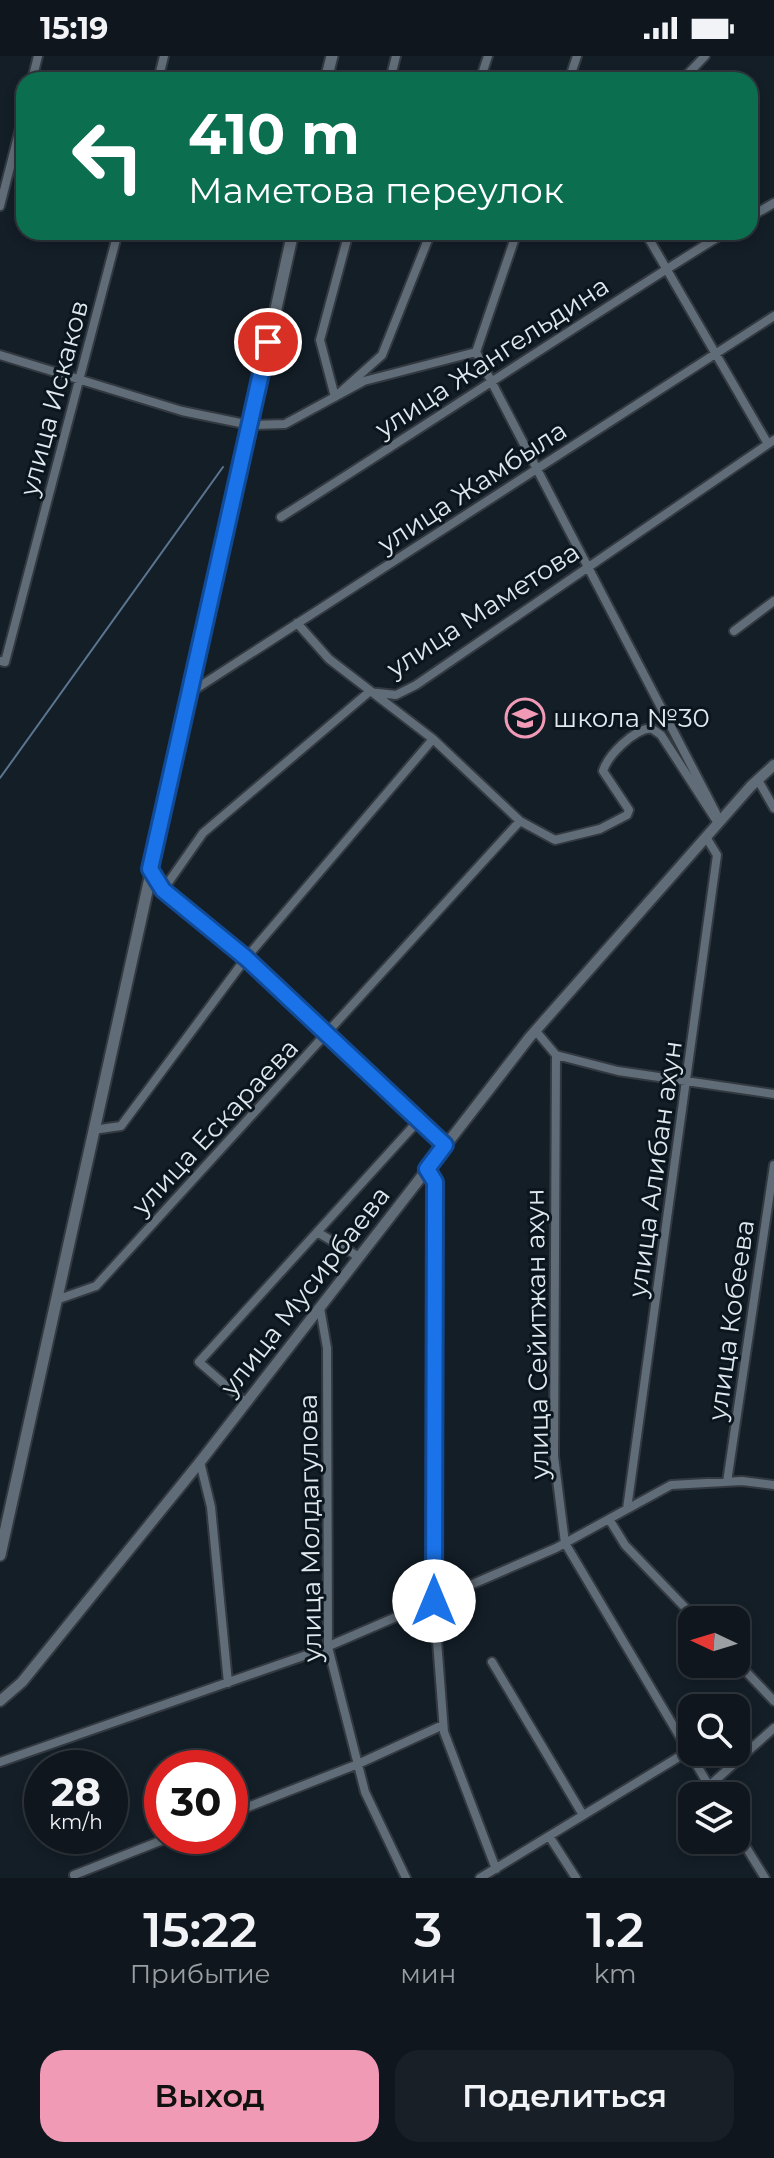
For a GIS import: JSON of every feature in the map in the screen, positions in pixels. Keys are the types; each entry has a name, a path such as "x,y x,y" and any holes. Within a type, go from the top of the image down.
{"main road":[{"path":"0,1555 291,240"}],"street":[{"path":"690,72 705,56"},
{"path":"0,206 16,144"},
{"name":"улица Искаков","path":"0,661 5,662 116,240"},
{"path":"335,397 320,340 347,240"},
{"path":"335,397 382,355 428,240"},
{"path":"514,240 476,352 719,822"},
{"path":"650,240 771,442"},
{"name":"улица Жангельдина","path":"281,517 493,383 570,328 713,240"},
{"name":"улица Жамбыла","path":"191,692 774,316"},
{"path":"0,355 182,411 250,425 285,424 364,381 476,352"},
{"name":"улица Маметова","path":"163,890 203,833 369,692 396,695 416,685 771,442"},
{"path":"734,631 774,601"},
{"path":"297,623 329,659 433,739 520,821 562,841 618,821 629,810 603,771 605,763 633,735 651,728 661,735 719,822"},
{"path":"93,1130 121,1126 246,958 433,739"},
{"name":"улица Мусирбаева","path":"0,1701 22,1682 200,1462 535,1030 719,822 774,765"},
{"path":"758,780 774,808"},
{"name":"улица Ескараева","path":"56,1300 96,1286 520,821"},
{"name":"улица Алибан ахун","path":"627,1509 717,855 706,837"},
{"path":"150,869 163,890 246,958 445,1145"},
{"path":"535,1030 556,1055 618,1071 774,1094"},
{"name":"улица Сейитжан ахун","path":"556,1055 554,1456 565,1543 678,1737"},
{"path":"246,1403 199,1362 419,1120"},
{"name":"улица Кобеева","path":"727,1482 774,1165"},
{"path":"427,1169 435,1182 434,1601 443,1725 467,1801 496,1869"},
{"path":"317,1232 359,1257"},
{"name":"улица Молдагулова","path":"320,1308 327,1348 328,1647 365,1792 406,1878"},
{"path":"200,1462 211,1507 228,1683"},
{"path":"0,1762 328,1647 565,1543 671,1485 727,1482 774,1485"},
{"path":"609,1519 625,1545 684,1606"},
{"path":"492,1662 583,1815"},
{"path":"750,1676 774,1701"},
{"path":"248,1807 358,1764 443,1725"},
{"path":"713,1782 774,1728"},
{"path":"480,1878 678,1757"},
{"path":"549,1836 576,1878"},
{"path":"74,1875 144,1847"},
{"path":"750,1854 765,1878"}],"waterway":[{"path":"0,778 223,467"}],"place":[{"name":"школа №30","path":"525,718"}],"route":[{"path":"268,342 150,869 163,890 246,958 445,1145 427,1169 435,1182 434,1601"}]}
